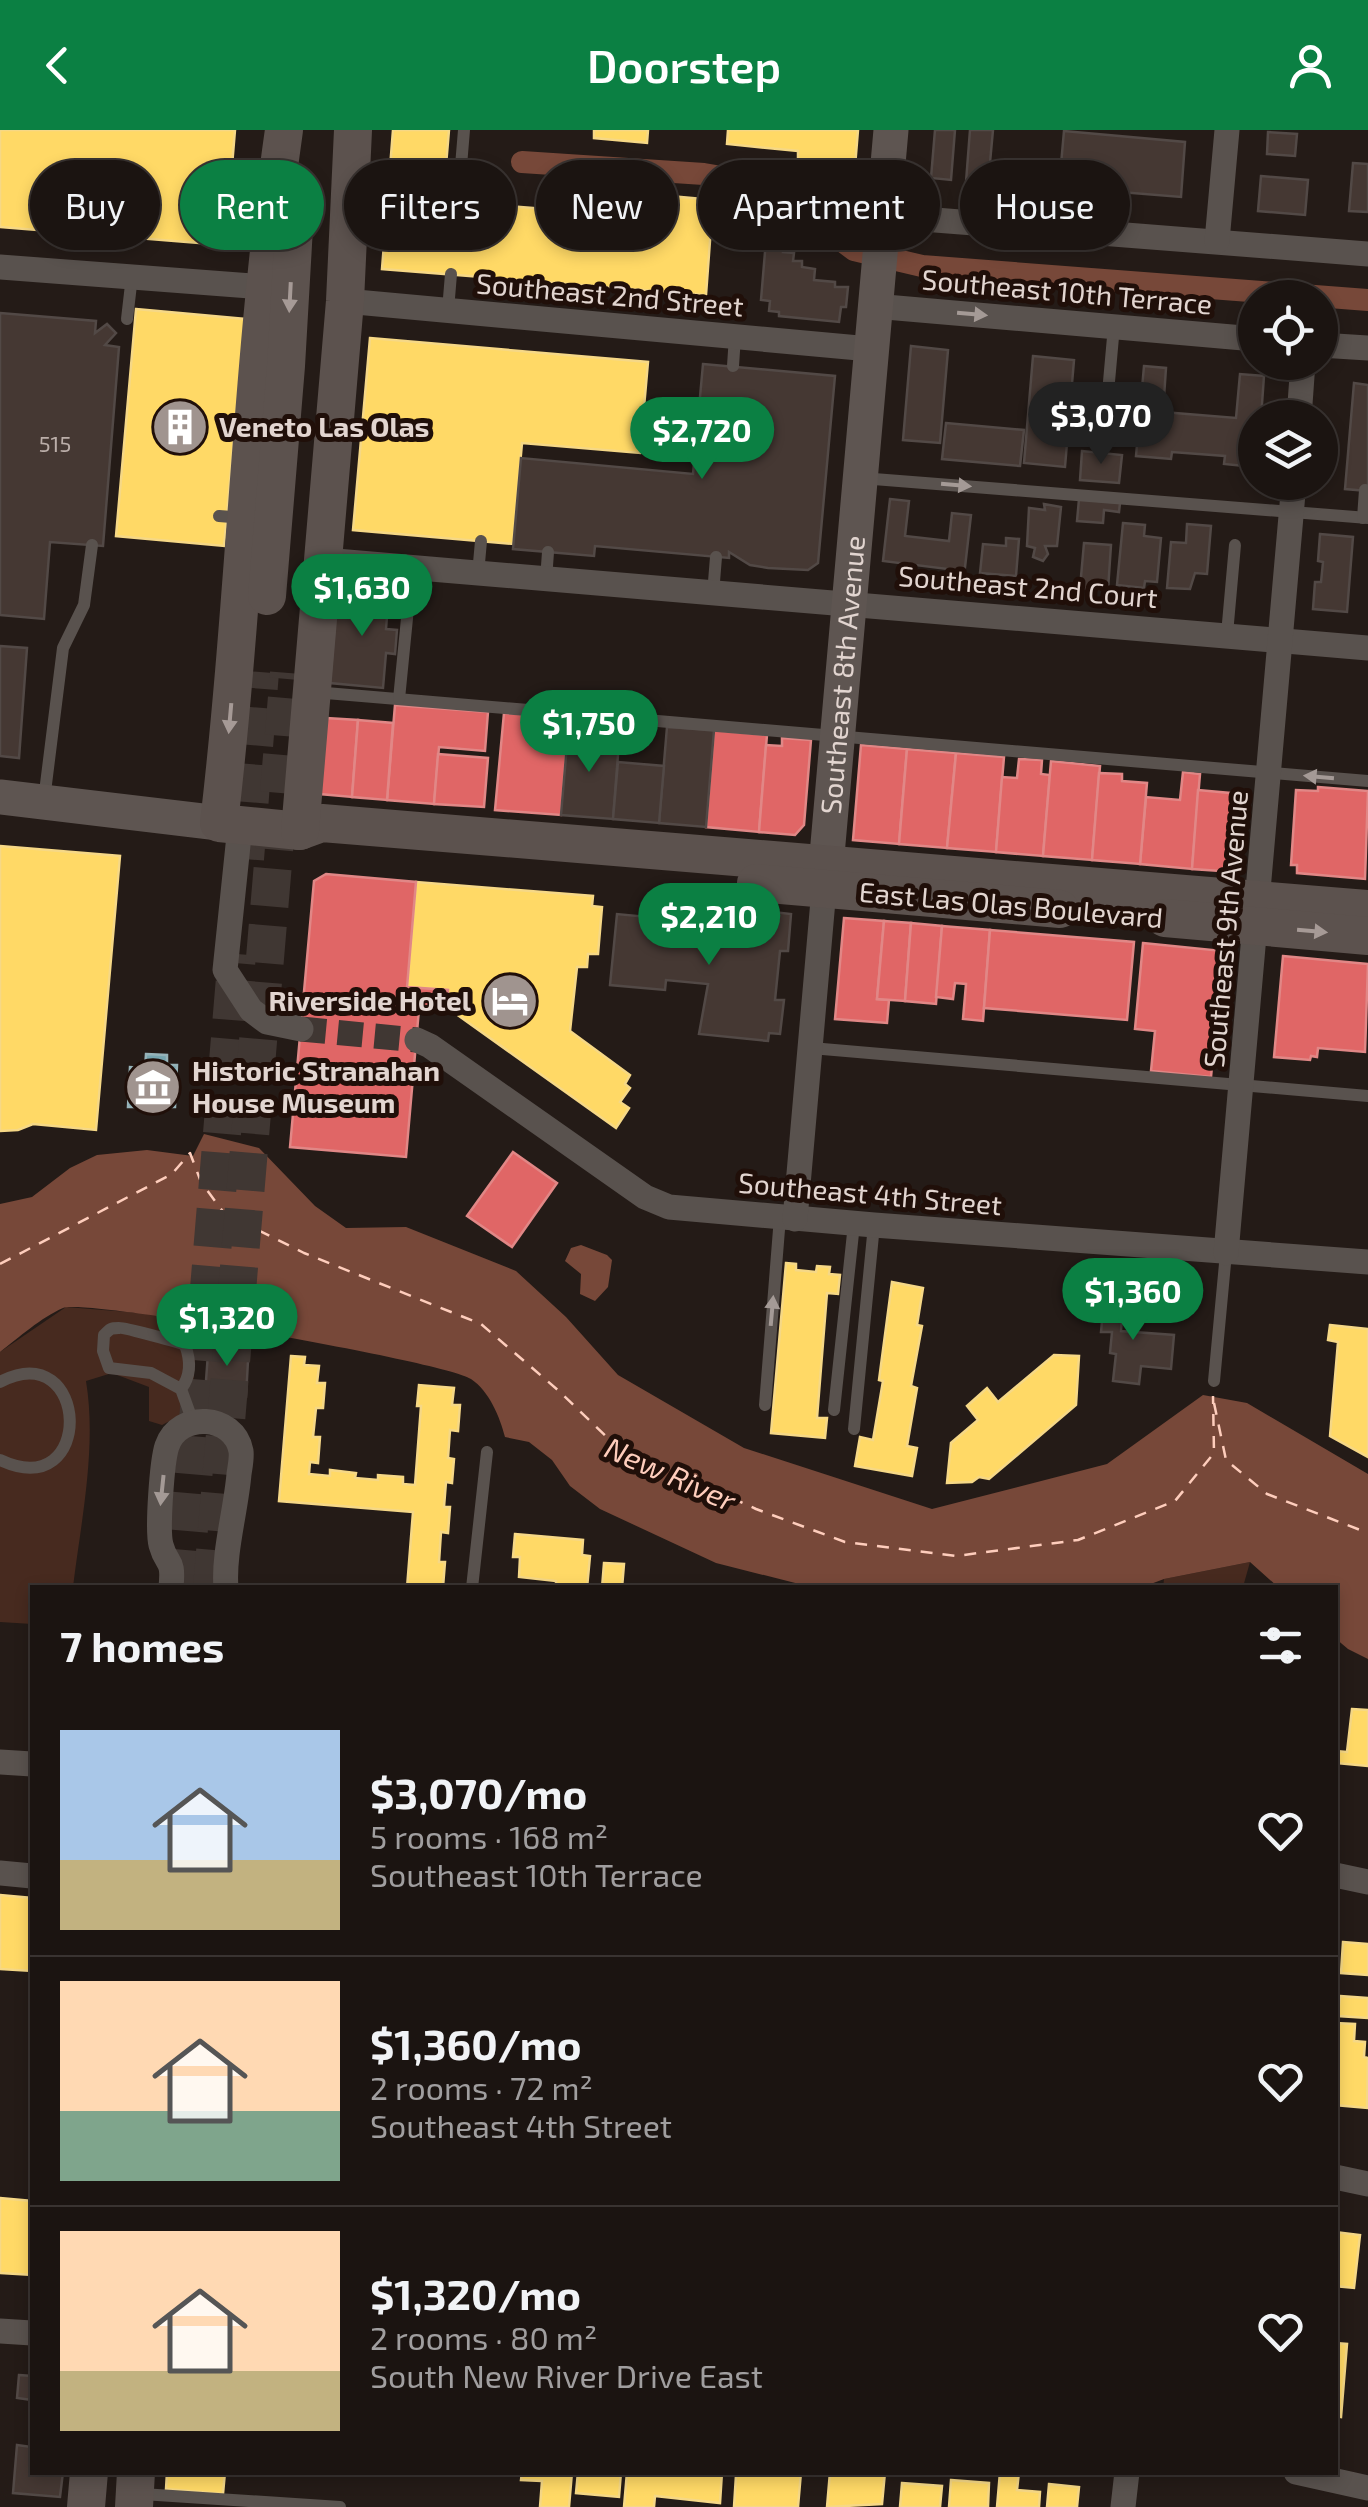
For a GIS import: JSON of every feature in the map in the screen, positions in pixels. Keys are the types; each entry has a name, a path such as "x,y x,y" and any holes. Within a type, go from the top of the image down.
{"main road":[{"path":"229,824 233,517 284,130"},
{"path":"295,130 286,679 300,831"},
{"path":"286,679 334,130"},
{"path":"286,679 324,560 345,301 353,130"},
{"name":"Southeast 8th Avenue","path":"888,160 891,130"},
{"name":"Southeast 8th Avenue","path":"825,876 880,250"},
{"name":"East Las Olas Boulevard","path":"0,797 300,831 319,846 825,876 1257,913 1368,936"},
{"name":"East Las Olas Boulevard","path":"1257,913 1368,909"}],"street":[{"path":"1218,241 1227,130"},
{"path":"940,227 1218,241 1368,254"},
{"path":"0,267 264,287"},
{"name":"Southeast 10th Terrace","path":"876,294 1114,326 1238,337"},
{"name":"Southeast 2nd Street","path":"345,301 870,348"},
{"path":"1338,346 1368,348"},
{"name":"Southeast 9th Avenue","path":"1226,1253 1293,500"},
{"name":"Southeast 2nd Court","path":"324,560 1368,648"},
{"path":"229,824 225,970 251,1010 267,1022 301,1029"},
{"name":"Southeast 8th Avenue","path":"788,1218 810,1048 825,876"},
{"name":"Southeast 4th Street","path":"417,1040 655,1203 864,1225 1368,1262"},
{"path":"171,1585 174,1566 161,1548 158,1527 167,1446 176,1431 188,1422 209,1421 233,1434 241,1451 236,1514 224,1567 226,1585"},
{"path":"0,1762 30,1764"},
{"path":"0,1873 30,1876"},
{"path":"1338,1876 1368,1882"},
{"path":"1338,2178 1368,2184"},
{"path":"0,2331 30,2333"},
{"path":"1124,2507 1127,2475"},
{"path":"1310,2475 1368,2488"}],"lane":[{"path":"462,160 464,130"},
{"path":"448,310 451,274"},
{"path":"126,319 132,276"},
{"path":"1106,426 1114,326"},
{"path":"733,366 735,336"},
{"path":"859,478 1366,518 1364,490"},
{"path":"478,574 480,542"},
{"path":"1226,634 1235,545"},
{"path":"44,803 63,648 84,605 92,546"},
{"path":"546,580 548,552"},
{"path":"713,594 716,556"},
{"path":"398,699 412,568"},
{"path":"286,679 398,699 1368,781"},
{"path":"810,1048 1368,1096"},
{"path":"765,1405 788,1218"},
{"path":"834,1410 864,1225"},
{"path":"854,1429 864,1225"},
{"name":"Southeast 9th Avenue","path":"1214,1381 1226,1253"},
{"path":"181,1389 188,1380 190,1366 185,1346 179,1341 148,1337 125,1327 104,1335 103,1351 109,1368 151,1373 181,1389 193,1422"},
{"path":"0,1382 26,1374 41,1377 54,1385 71,1410 72,1425 60,1453 47,1462 17,1467 0,1460"},
{"path":"472,1585 487,1452"},
{"path":"140,2491 340,2507"}],"shaded area":[{"path":"66,1307 198,1322 191,1410 162,1425 149,1421 149,1387 112,1373 86,1381 89,1458 73,1585 30,1585 30,1624 0,1622 0,1352"},
{"path":"1250,1562 1244,1585 1163,1585 1164,1579"}],"water":[{"name":"New River","path":"204,1134 259,1148 315,1206 346,1228 406,1227 516,1271 566,1317 618,1375 744,1448 932,1509 1107,1464 1203,1395 1247,1403 1368,1474 1368,1659 1338,1641 1338,1585 1276,1585 1250,1562 1148,1585 803,1585 716,1563 600,1509 570,1486 552,1460 529,1442 505,1437 493,1405 471,1379 401,1359 197,1322 87,1308 55,1312 0,1352 0,1204 32,1197 70,1168 97,1155 147,1150 193,1156"},
{"path":"581,1245 612,1260 608,1287 595,1301 580,1294 581,1274 565,1261 571,1248"}],"building: Homes":[{"path":"0,130 235,130 232,160 180,160 180,242 160,240 160,160 30,160 30,229 0,227"},
{"path":"393,130 449,130 446,160 391,160"},
{"path":"594,130 648,130 647,143 594,138"},
{"path":"728,130 858,130 856,160 798,160 798,151 727,144"},
{"path":"678,197 698,199 698,250 709,250 706,295 382,269 384,250 516,250 516,207 536,208 536,250 678,250"},
{"name":"Veneto Las Olas","path":"136,309 245,319 224,546 116,536"},
{"path":"370,338 648,362 640,453 522,443 513,544 353,530"},
{"path":"0,846 120,856 96,1130 33,1124 0,1131"},
{"name":"Riverside Hotel","path":"416,882 593,896 592,906 602,907 598,954 588,954 587,967 577,967 570,1031 630,1075 625,1084 630,1088 620,1102 629,1108 616,1128 452,1011 446,1011 448,990 407,987"},
{"path":"786,1263 796,1264 796,1270 816,1272 817,1266 830,1267 829,1274 840,1275 838,1294 827,1293 817,1418 827,1418 825,1438 771,1433"},
{"path":"892,1282 923,1288 917,1325 922,1326 911,1386 917,1388 907,1446 917,1448 912,1476 855,1466 860,1437 873,1440"},
{"path":"1330,1325 1368,1329 1368,1457 1330,1436 1338,1342 1328,1340"},
{"path":"1054,1355 1079,1356 1076,1405 989,1479 947,1483 951,1443 978,1420 967,1406 987,1388 998,1402"},
{"path":"291,1356 305,1357 304,1365 319,1366 317,1383 325,1383 323,1408 316,1408 313,1437 320,1437 318,1463 310,1462 309,1474 330,1476 330,1470 356,1473 355,1478 403,1477 403,1484 415,1485 419,1385 454,1388 452,1405 460,1405 458,1431 450,1430 448,1458 454,1459 452,1483 446,1482 444,1507 450,1507 448,1533 441,1532 439,1562 445,1562 443,1585 407,1585 413,1512 279,1501"},
{"path":"515,1534 583,1540 582,1555 590,1556 587,1585 556,1585 556,1581 519,1577 520,1557 513,1557"},
{"path":"604,1563 624,1564 622,1585 602,1585"},
{"path":"1352,1709 1368,1710 1368,1766 1338,1763 1338,1751 1347,1752"},
{"path":"0,1895 30,1898 30,1971 0,1969"},
{"path":"1343,1942 1368,1944 1368,1975 1341,1973"},
{"path":"1340,1996 1368,1998 1368,2018 1338,2016"},
{"path":"1338,2023 1355,2024 1354,2041 1365,2042 1367,2108 1338,2105"},
{"path":"0,2198 30,2201 30,2275 0,2273"},
{"path":"1338,2232 1360,2235 1354,2288 1338,2286"},
{"path":"1338,2343 1347,2344 1341,2417 1338,2416"},
{"path":"167,2475 225,2475 223,2494 166,2489"},
{"path":"522,2475 572,2475 569,2507 540,2507 542,2481 521,2480"},
{"path":"578,2475 621,2475 619,2497 576,2493"},
{"path":"627,2475 722,2475 720,2503 655,2496 654,2507 624,2507"},
{"path":"736,2475 801,2475 798,2507 734,2507"},
{"path":"830,2475 885,2475 882,2504 827,2507"},
{"path":"1000,2475 1019,2475 1017,2490 1040,2492 1039,2507 997,2507"},
{"path":"951,2480 989,2483 988,2507 949,2507"},
{"path":"902,2483 942,2486 940,2507 900,2507"},
{"path":"1049,2484 1079,2487 1077,2507 1047,2507"}],"building: Shops":[{"path":"395,705 488,712 485,751 439,747 434,804 387,800"},
{"path":"504,713 569,718 561,815 495,810"},
{"path":"326,718 358,720 352,797 320,794"},
{"path":"358,720 393,723 387,800 352,797"},
{"path":"714,730 767,735 759,832 706,827"},
{"path":"782,738 811,740 804,825 795,835 759,832 766,745 782,746"},
{"path":"861,745 907,749 899,844 853,840"},
{"path":"907,749 956,753 947,848 899,844"},
{"path":"956,753 1004,757 996,852 947,848"},
{"path":"438,754 488,758 484,807 434,804"},
{"path":"1019,759 1042,760 1041,774 1050,775 1043,856 996,852 1002,777 1017,778"},
{"path":"1051,761 1100,766 1092,860 1043,856"},
{"path":"1183,772 1200,774 1192,869 1140,864 1146,797 1180,800"},
{"path":"1099,773 1122,774 1122,781 1147,783 1140,864 1092,860"},
{"path":"1318,787 1368,791 1365,879 1297,873 1297,865 1291,865 1296,790 1318,791"},
{"path":"1198,790 1241,794 1235,872 1192,869"},
{"path":"326,874 416,882 407,987 448,990 446,1011 419,1009 406,1157 290,1147 314,881"},
{"path":"844,918 884,921 877,999 889,1000 887,1023 835,1019"},
{"path":"884,921 911,923 905,1001 877,999"},
{"path":"911,923 942,926 936,1004 905,1001"},
{"path":"942,926 990,930 983,1021 963,1019 966,984 955,983 953,999 936,997"},
{"path":"990,930 1134,942 1127,1020 984,1008"},
{"path":"1143,943 1223,951 1211,1077 1151,1071 1155,1031 1135,1029"},
{"path":"1283,956 1368,964 1365,1052 1318,1048 1317,1057 1311,1056 1310,1060 1274,1057"},
{"path":"513,1152 557,1183 512,1247 467,1216"}],"building: Public":[{"path":"146,1054 167,1055 167,1065 177,1065 175,1107 128,1107 130,1067 145,1068"}],"building: Other":[{"path":"935,130 955,130 951,180 940,179 940,160 932,160"},
{"path":"970,130 993,130 990,160 968,160"},
{"path":"1064,131 1185,142 1181,197 1130,193 1130,160 1061,160"},
{"path":"1268,132 1297,134 1295,156 1267,154"},
{"path":"1353,163 1368,164 1368,212 1349,211"},
{"path":"1261,176 1308,180 1305,215 1258,211"},
{"path":"765,250 794,253 793,261 802,261 802,267 815,269 814,280 848,287 846,307 841,307 839,322 779,316 779,312 769,311 770,301 761,300"},
{"path":"0,313 96,321 95,333 107,324 116,333 105,345 119,347 103,546 50,542 44,619 0,615"},
{"path":"911,346 948,350 940,443 903,440"},
{"path":"1033,356 1074,360 1065,467 1024,463"},
{"path":"703,364 835,376 818,563 808,570 750,565 729,552 729,558 595,546 594,556 513,549 521,458 693,474"},
{"path":"1144,366 1166,368 1163,412 1236,418 1239,380 1264,380 1262,400 1238,400 1238,465 1224,464 1225,456 1172,452 1171,459 1136,456"},
{"path":"1354,383 1368,385 1368,491 1345,489"},
{"path":"946,423 1024,430 1020,466 942,459"},
{"path":"1082,451 1122,455 1119,483 1080,480"},
{"path":"890,499 909,501 905,536 949,541 952,513 971,515 964,576 947,574 948,569 883,561"},
{"path":"1079,499 1120,503 1119,512 1104,510 1103,523 1077,521"},
{"path":"1044,504 1061,507 1057,546 1045,546 1048,554 1043,561 1033,557 1035,548 1027,546 1029,508 1045,510"},
{"path":"1123,523 1145,525 1144,536 1161,538 1157,582 1145,581 1144,588 1117,585"},
{"path":"1187,524 1211,526 1207,574 1195,573 1190,589 1167,588 1171,542 1186,543"},
{"path":"1320,534 1353,537 1347,612 1313,609 1315,582 1321,582 1323,562 1318,561"},
{"path":"1006,538 1019,539 1016,576 980,573 983,544 1006,546"},
{"path":"1084,543 1111,545 1108,590 1080,588"},
{"path":"348,589 389,593 386,629 397,630 395,654 386,653 383,688 330,683 337,599"},
{"path":"0,646 27,648 19,758 0,756"},
{"path":"569,721 589,723 588,740 619,742 613,819 561,815"},
{"path":"667,727 714,730 706,827 659,823"},
{"path":"618,762 664,766 659,823 613,819"},
{"path":"765,911 791,914 788,951 780,951 775,1000 784,1000 780,1034 769,1033 768,1041 699,1034 708,984 666,980 665,990 610,985 617,914 763,928"},
{"path":"1105,1290 1124,1291 1121,1331 1174,1335 1171,1369 1141,1366 1139,1384 1113,1381 1116,1354 1110,1353 1112,1332 1101,1332"},
{"path":"209,1340 249,1343 246,1397 205,1394"},
{"path":"19,2375 30,2376 30,2400 17,2398"},
{"path":"17,2445 30,2447 30,2475 63,2475 60,2497 13,2493"}],"waterway":[{"path":"522,162 704,174 768,185 854,250 922,266 1368,300"}],"ferry route":[{"path":"0,1264 172,1174 190,1153 201,1182 224,1213 304,1253 481,1324 613,1443 756,1509 845,1542 956,1556 1078,1540 1175,1501 1214,1453 1213,1396"},
{"path":"1214,1403 1226,1460 1267,1494 1368,1533"}],"tunnel":[{"path":"245,859 260,672"},
{"path":"212,1585 289,673"},
{"path":"184,1585 237,954"},
{"path":"301,1029 417,1040"}],"place":[{"name":"Veneto Las Olas","path":"180,427"},
{"name":"Riverside Hotel","path":"510,1001"},
{"name":"Historic Stranahan House Museum","path":"153,1087"}]}
